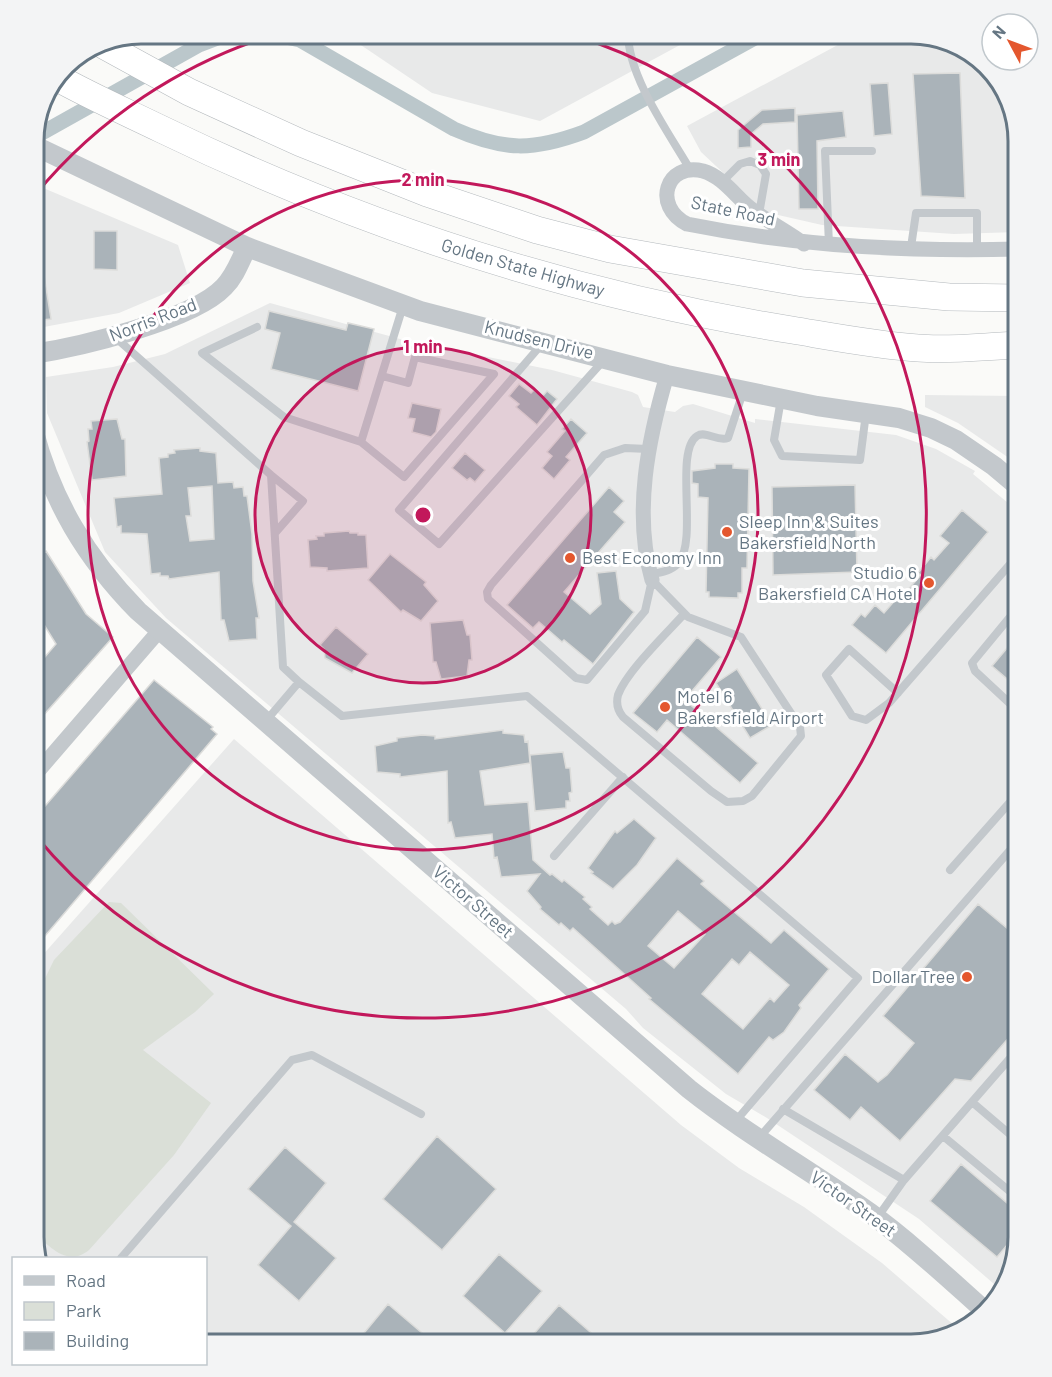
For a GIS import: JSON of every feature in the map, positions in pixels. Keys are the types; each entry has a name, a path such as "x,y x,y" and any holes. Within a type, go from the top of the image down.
{"highway":[{"path":"112,49 189,92 301,143 427,193 537,230 610,249 824,285 949,297 1008,298"},
{"name":"Golden State Highway","path":"63,81 276,181 392,228 451,248 666,308 858,342 920,349 1008,345"},
{"path":"920,349 1008,360"}],"street":[{"name":"Knudsen Drive","path":"44,150 247,247 403,304 667,375 743,392 866,412 931,428 974,451 1008,478"},
{"name":"State Road","path":"804,244 759,214 722,182 706,172 691,171 676,176 666,192 666,202 678,219 687,224 756,238 804,244 1008,249"},
{"name":"Norris Road","path":"44,352 114,336 177,314 212,296 232,278 247,247"},
{"path":"651,578 644,533 644,491 648,449 667,375"},
{"name":"Victor Street","path":"44,478 72,528 94,561 114,587 159,630 733,1124 877,1218 980,1306"},
{"path":"44,764 159,630"}],"lane":[{"path":"628,44 642,84 691,171"},
{"path":"829,245 825,151 872,151"},
{"path":"722,182 740,164 750,161 760,165 766,174 759,214"},
{"path":"910,247 916,213 977,213 977,249"},
{"path":"362,442 403,304"},
{"path":"257,327 202,354 284,417 362,442 404,477 494,374 416,357 408,383 382,376"},
{"path":"114,336 303,501 275,533"},
{"path":"544,342 399,510 439,543 607,357"},
{"path":"651,578 670,570 679,562 686,549 687,465 692,443 698,435 704,434 719,439 728,438 743,392"},
{"path":"781,399 774,440 782,456 860,460 866,412"},
{"path":"648,449 625,448 604,455 487,592 488,599 576,678 587,680 645,611 651,578"},
{"path":"272,475 283,667 300,682 342,716 527,696 858,978 733,1124"},
{"path":"898,693 849,649 826,675 852,716 866,720 889,703 898,693 1008,567"},
{"path":"651,578 684,614 741,637 801,727 801,736 752,796 743,801 727,802 711,791 623,717 617,705 618,696 627,679 684,614"},
{"path":"1008,619 972,663 975,671 1008,702"},
{"path":"265,722 300,682"},
{"path":"554,856 623,777"},
{"path":"950,870 1008,804"},
{"path":"757,1140 1008,853"},
{"path":"122,1257 292,1060 312,1055 421,1114"},
{"path":"877,1218 904,1180 1008,1061"},
{"path":"972,1102 1008,1133"},
{"path":"783,1109 904,1180"},
{"path":"943,1136 1008,1190"}],"shaded area":[{"path":"359,44 682,44 540,121 432,93"},
{"path":"840,44 918,44 937,47 960,56 976,67 992,86 1001,103 1008,127 1008,232 954,234 822,225 765,212 701,152 687,126"},
{"path":"44,188 178,245 190,283 119,313 44,327"},
{"path":"270,303 400,339 552,370 632,392 638,395 643,407 675,412 683,406 693,404 755,423 755,419 896,435 936,449 975,471 973,474 1008,503 1008,1237 1007,1256 1000,1277 994,1284 919,1219 767,1118 726,1094 643,1028 626,1009 166,618 105,552 47,413 46,377 113,367 165,354"},
{"path":"925,395 1008,396 1008,457 958,423 925,407"},
{"path":"234,739 681,1125 739,1168 804,1207 882,1263 953,1324 925,1333 912,1334 207,1334 207,1257 46,1257 44,954"}],"green space":[{"path":"109,902 121,903 214,994 195,1012 143,1050 211,1103 174,1155 89,1250 73,1257 59,1253 44,1242 44,980 54,960"}],"building":[{"path":"960,73 965,198 921,196 913,74"},
{"path":"888,83 892,134 874,136 870,84"},
{"path":"795,108 795,122 763,124 751,134 751,147 738,148 738,130 762,110"},
{"path":"843,111 846,137 817,141 818,209 799,209 797,115"},
{"path":"94,231 117,231 117,270 94,269"},
{"path":"44,275 51,319 44,320"},
{"path":"269,311 346,330 348,323 374,329 358,391 271,369 280,333 265,329"},
{"path":"519,384 531,393 534,390 542,397 547,391 557,399 537,425 516,407 519,404 509,396"},
{"path":"412,403 441,409 436,432 431,437 412,432 415,419 408,418"},
{"path":"117,419 122,439 125,439 126,476 92,480 87,442 89,441 88,429 92,429 91,421"},
{"path":"571,419 587,433 566,457 570,460 554,479 542,468 552,456 547,452 565,431 562,429"},
{"path":"200,448 200,451 216,453 218,483 233,482 234,488 243,487 244,496 247,496 252,534 253,581 259,618 256,618 257,639 229,641 224,620 221,620 219,572 169,579 168,576 160,576 160,573 151,574 147,534 121,533 121,526 117,527 114,498 162,494 159,458 168,457 168,454 175,453 174,450","holes":["212,486 214,539 190,541 186,516 191,516 188,488"]},
{"path":"465,453 485,470 475,482 470,478 467,480 452,468"},
{"name":"Sleep Inn & Suites Bakersfield North","path":"715,464 733,464 733,468 749,469 747,568 742,568 742,593 738,593 738,598 709,597 709,592 706,592 708,498 698,497 698,484 692,483 692,471 715,468"},
{"path":"855,485 857,572 773,575 772,487"},
{"name":"Best Economy Inn","path":"609,487 624,501 614,512 625,522 564,592 590,614 601,604 597,573 616,571 620,599 634,612 593,664 539,622 533,628 507,605"},
{"name":"Studio 6 Bakersfield CA Hotel","path":"962,510 988,532 886,653 852,625 861,614 865,617 875,605 884,613 903,591 905,593 921,575 918,573 931,557 934,560 949,543 940,536"},
{"path":"349,531 358,533 358,535 366,535 368,568 327,571 327,568 310,567 308,540 317,539 316,536 324,536 324,533"},
{"path":"46,551 86,614 113,637 44,715 44,658 56,644 44,625 44,552"},
{"path":"390,554 426,582 424,585 438,601 421,621 403,610 401,612 368,580"},
{"path":"463,620 467,635 470,635 472,660 469,660 467,676 441,679 436,662 433,662 430,623"},
{"path":"336,627 368,654 352,673 325,658 324,649 320,645"},
{"name":"Motel 6 Bakersfield Airport","path":"697,637 721,657 680,705 686,701 758,763 740,783 667,720 657,732 633,713"},
{"path":"1008,647 1008,680 992,666"},
{"name":"Motel 6 Bakersfield Airport","path":"737,669 772,725 750,738 716,683"},
{"path":"154,680 213,727 211,729 217,734 44,937 44,807"},
{"path":"503,730 503,733 524,735 525,742 528,741 530,763 480,771 485,805 528,802 533,860 550,875 552,874 562,882 564,880 585,897 583,899 592,907 590,909 608,925 612,921 615,924 620,922 677,858 704,881 701,884 771,943 784,930 829,969 799,1005 801,1008 784,1032 773,1040 769,1037 738,1074 649,999 651,998 573,928 570,931 561,923 559,925 540,909 541,907 527,891 540,874 501,877 497,857 494,858 492,834 455,838 451,822 448,823 447,771 400,777 400,774 377,772 375,746 397,741 397,738 422,735 435,736 435,739","holes":["678,911 705,934 674,968 648,946","750,952 789,985 774,1002 770,998 743,1029 702,994 732,959 739,965"]},
{"path":"563,752 566,768 570,768 572,792 569,793 570,801 566,801 566,808 535,811 530,755"},
{"path":"634,819 656,838 637,865 613,889 591,873 593,872 588,868 615,831 617,833"},
{"name":"Dollar Tree","path":"978,904 1008,929 1008,1039 971,1081 955,1079 900,1141 861,1107 850,1120 814,1090 845,1054 878,1082 887,1075 914,1043 883,1016"},
{"path":"437,1136 496,1189 442,1250 383,1199"},
{"path":"285,1147 326,1183 294,1222 336,1258 299,1301 258,1265 291,1226 248,1189"},
{"path":"961,1164 1008,1204 1008,1244 997,1257 930,1201"},
{"path":"499,1254 542,1291 505,1333 463,1296"},
{"path":"388,1304 423,1334 363,1334"},
{"path":"559,1305 592,1334 534,1334"}],"waterway":[{"path":"44,132 202,44"},
{"path":"307,44 454,129 488,141 519,146 549,143 584,132 744,44"}],"place":[{"name":"Sleep Inn & Suites Bakersfield North","path":"727,532"},
{"name":"Best Economy Inn","path":"570,558"},
{"name":"Studio 6 Bakersfield CA Hotel","path":"929,583"},
{"name":"Motel 6 Bakersfield Airport","path":"665,707"},
{"name":"Dollar Tree","path":"967,977"}]}
